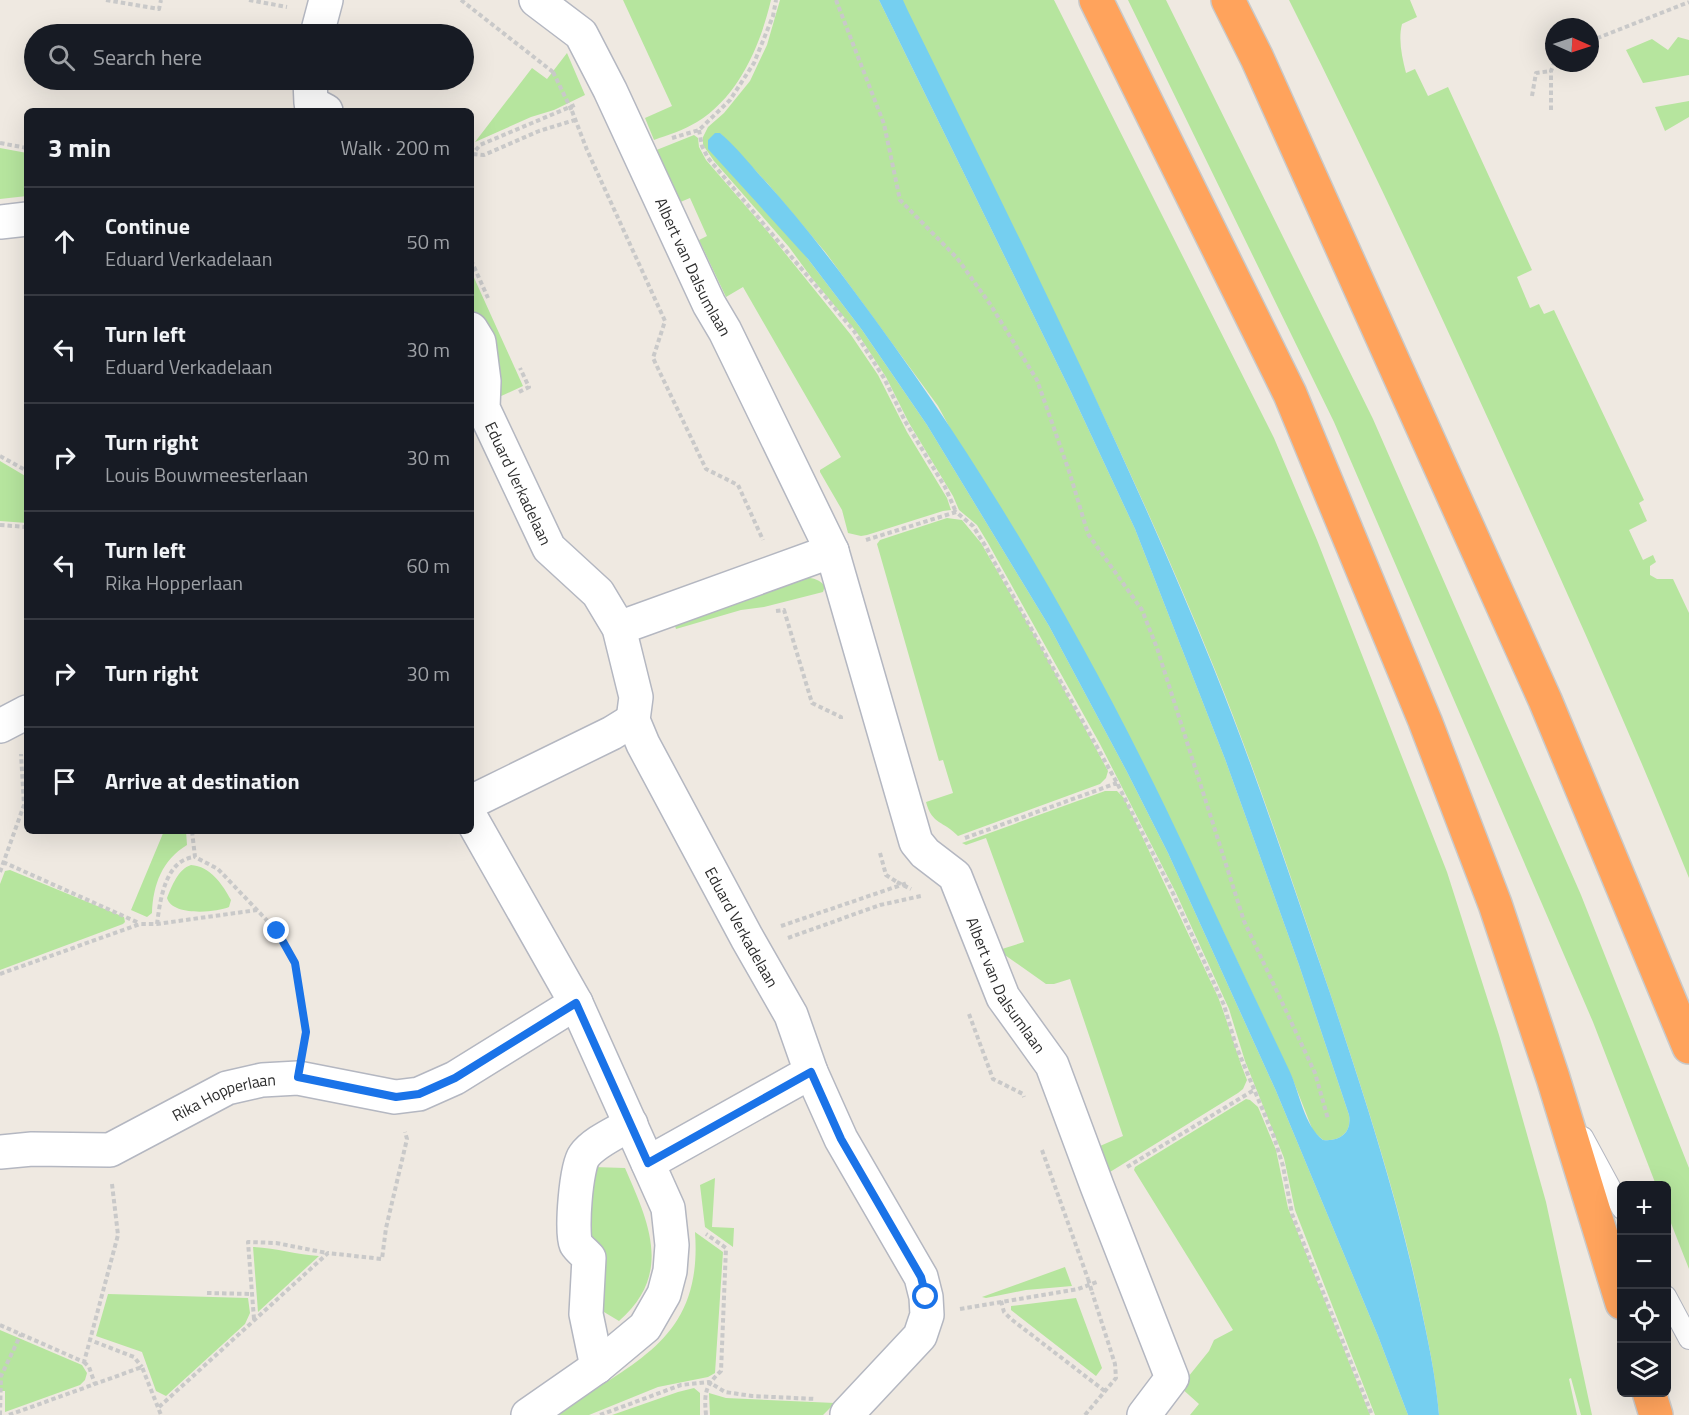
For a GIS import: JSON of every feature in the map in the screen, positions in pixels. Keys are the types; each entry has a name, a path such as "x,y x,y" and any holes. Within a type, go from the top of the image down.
{"highway":[{"path":"1096,0 1290,394 1433,743 1495,904 1553,1078 1618,1289"},
{"path":"1227,0 1257,58 1545,700 1689,1047"},
{"path":"1651,1397 1656,1415"}],"street":[{"path":"320,24 326,0"},
{"name":"Albert van Dalsumlaan","path":"536,0 581,34 610,90 710,304 832,551 916,842 955,876 1003,997 1052,1065 1172,1378 1144,1415"},
{"path":"0,222 24,219"},
{"name":"Eduard Verkadelaan","path":"474,334 479,342 484,381 483,408 549,548 598,593 618,628 636,697 633,720 643,744 747,938 791,1014 811,1072 841,1139 921,1277 926,1297 927,1315"},
{"path":"618,628 832,551"},
{"path":"474,801 612,733 633,720"},
{"path":"474,823 576,1003 668,1208 672,1245 670,1271 664,1294 645,1327 597,1366 528,1415"},
{"name":"Rika Hopperlaan","path":"0,1152 32,1149 110,1150 227,1088 262,1080 298,1077 396,1097 419,1094 455,1078 576,1003"},
{"path":"648,1163 811,1072"},
{"path":"597,1366 586,1314 589,1258 576,1244 574,1220 578,1174 584,1156 631,1124"},
{"path":"847,1414 920,1336 927,1315"}],"lane":[{"path":"1553,1078 1617,1200"},
{"path":"1671,1305 1689,1339"}],"path":[{"path":"106,0 159,9 161,0"},
{"path":"249,0 289,7"},
{"path":"638,153 675,137 699,130 730,100 753,63 773,16 776,0"},
{"path":"836,0 884,124 900,200 957,258 990,304 1037,380 1088,534 1142,610 1157,648 1244,921 1314,1073 1328,1119"},
{"path":"463,1 553,72 665,321 653,358 657,368 706,469 738,485 764,540 758,543"},
{"path":"1599,37 1689,2"},
{"path":"1532,96 1536,73 1545,72"},
{"path":"1551,72 1551,110"},
{"path":"474,152 480,145 610,90"},
{"path":"474,155 484,155 539,131 576,120"},
{"path":"699,130 702,146 708,159 854,331 884,378 906,421 945,487 956,512 973,526 986,547 1117,783 1171,889 1224,1005 1236,1046 1277,1147 1292,1214 1372,1415"},
{"path":"0,143 24,147"},
{"path":"0,456 24,469"},
{"path":"832,551 956,512"},
{"path":"0,525 24,527"},
{"path":"767,613 784,610 812,703 841,717 843,725"},
{"path":"0,872 24,805 17,716"},
{"path":"747,938 906,885 933,859 961,839 1117,783"},
{"path":"192,834 195,857"},
{"path":"880,853 886,875 911,889"},
{"path":"157,924 162,892 181,861 187,858 195,857 218,869 257,909 277,931 295,963 306,1032 298,1077"},
{"path":"3,862 140,924"},
{"path":"787,938 880,905 925,895"},
{"path":"0,974 140,924 157,924 257,909"},
{"path":"972,1021 993,1079 1023,1094 1026,1103"},
{"path":"1097,1186 1254,1090"},
{"path":"254,1320 248,1242 276,1243 328,1253 382,1259 386,1228 407,1139 396,1097"},
{"path":"84,1362 118,1235 110,1150"},
{"path":"1050,1173 1088,1279 1115,1364 1116,1378 1086,1414"},
{"path":"668,1208 726,1248 721,1371 709,1382 705,1392 706,1415"},
{"path":"159,1407 328,1253"},
{"path":"927,1315 1078,1289 1129,1270"},
{"path":"207,1293 253,1294"},
{"path":"1001,1301 1004,1312 1011,1319 1106,1392"},
{"path":"0,1325 84,1362 89,1367 95,1384"},
{"path":"0,1415 0,1376 21,1334"},
{"path":"90,1340 134,1357 142,1367 161,1415"},
{"path":"9,1415 142,1367"},
{"path":"600,1415 681,1385 709,1382 724,1392 752,1396 838,1400 847,1414"}],"green space":[{"path":"623,0 771,0 754,52 736,84 725,98 697,122 654,140 645,118 672,106"},
{"path":"780,0 879,0 1071,392 1135,529 1225,759 1299,965 1349,1115 1347,1131 1335,1139 1323,1140 1313,1131 1293,1080 1222,929 938,406 826,253 768,184 720,133 808,259 862,330 927,425 1049,626 1168,853 1276,1091 1378,1336 1408,1415 1375,1415 1295,1210 1284,1158 1245,1061 1229,1009 1176,893 1100,744 988,543 977,525 959,510 909,423 886,377 858,334 789,247 714,161 703,145 703,137 708,127 724,113 750,81 767,45"},
{"path":"899,0 1054,0 1274,438 1317,540 1447,872 1499,1035 1546,1202 1592,1415 1581,1415 1571,1378 1569,1379 1577,1415 1439,1415 1434,1373 1420,1302 1401,1222 1378,1143 1288,868 1230,709 1179,585 1103,416"},
{"path":"1128,0 1166,0 1373,419 1581,895 1689,1168 1689,1269 1671,1223 1671,1181 1654,1181 1593,1022 1334,422"},
{"path":"1289,0 1410,0 1417,17 1402,24 1400,42 1406,73 1415,69 1428,96 1448,87 1532,270 1517,277 1530,308 1539,304 1544,314 1554,310 1644,500 1639,503 1647,521 1629,530 1643,560 1653,555 1656,562 1650,566 1650,575 1657,579 1673,579 1689,613 1689,878 1604,677 1488,418 1376,178"},
{"path":"1678,37 1689,40 1689,75 1643,83 1626,50 1652,39 1668,50"},
{"path":"567,53 585,95 475,142 532,68 547,79"},
{"path":"1689,101 1689,117 1665,131 1655,107"},
{"path":"694,135 698,138 699,147 706,160 768,232 851,335 878,375 907,432 947,498 951,510 867,535 848,533 842,510 820,472 841,457 743,287 726,297 699,240 707,236 690,198 678,203 654,151"},
{"path":"0,148 24,152 24,196 0,199"},
{"path":"474,278 523,386 499,397 481,329 474,317"},
{"path":"0,461 24,475 24,523 0,521"},
{"path":"947,518 962,520 981,543 1036,638 1108,771 1106,778 1100,784 958,836 935,819 926,802 953,793 943,760 939,761 877,544 880,540"},
{"path":"802,578 812,578 820,582 825,586 823,592 764,607 741,610 676,629 675,626"},
{"path":"1105,791 1117,791 1124,798 1218,997 1247,1080 1243,1089 1238,1093 1110,1172 1100,1146 1123,1136 1070,979 1046,984 1002,953 1002,949 1024,942 986,838 966,845 962,843"},
{"path":"163,834 186,834 187,845 171,858 157,883 152,913 147,917 131,910"},
{"path":"191,865 204,869 215,877 231,900 229,907 195,912 177,908 171,904 167,898 173,883 182,870"},
{"path":"10,870 124,917 125,922 0,970 0,884 5,871"},
{"path":"1246,1099 1258,1107 1276,1150 1288,1208 1370,1415 1190,1415 1199,1404 1180,1387 1209,1351 1214,1340 1233,1330 1134,1170 1135,1167"},
{"path":"593,1167 625,1168 648,1228 651,1266 646,1285 636,1303 619,1321 599,1309 600,1249 588,1229"},
{"path":"715,1178 712,1227 734,1228 733,1247 705,1227 700,1185"},
{"path":"695,1232 723,1252 715,1373 708,1377 658,1387 589,1415 557,1415 636,1362 675,1324 687,1299 694,1269"},
{"path":"253,1247 270,1249 319,1256 258,1312"},
{"path":"1065,1267 1072,1286 982,1297"},
{"path":"108,1294 248,1298 250,1313 245,1324 166,1396 156,1391 142,1352 96,1336"},
{"path":"1076,1298 1102,1368 1096,1376 1011,1310 1011,1306"},
{"path":"0,1330 82,1365 87,1373 85,1380 80,1385 5,1412 5,1391 0,1391"},
{"path":"694,1388 700,1393 700,1415 612,1415 678,1392"},
{"path":"709,1393 726,1398 835,1403 823,1415 710,1415"}],"water":[{"path":"879,0 903,0 1105,419 1179,585 1230,709 1329,990 1379,1146 1420,1303 1434,1373 1439,1415 1408,1415 1378,1336 1276,1091 1168,853 1049,626 927,425 862,330 808,259 708,149 708,140 715,133 720,133 739,151 842,275 949,426 1036,565 1116,709 1189,857 1290,1072 1311,1126 1323,1140 1335,1139 1344,1135 1349,1126 1349,1115 1299,965 1225,759 1135,529 1071,392"}],"route":[{"path":"277,931 295,963 306,1032 298,1077 396,1097 419,1094 455,1078 576,1003 648,1163 811,1072 841,1139 921,1277 926,1297"}]}
